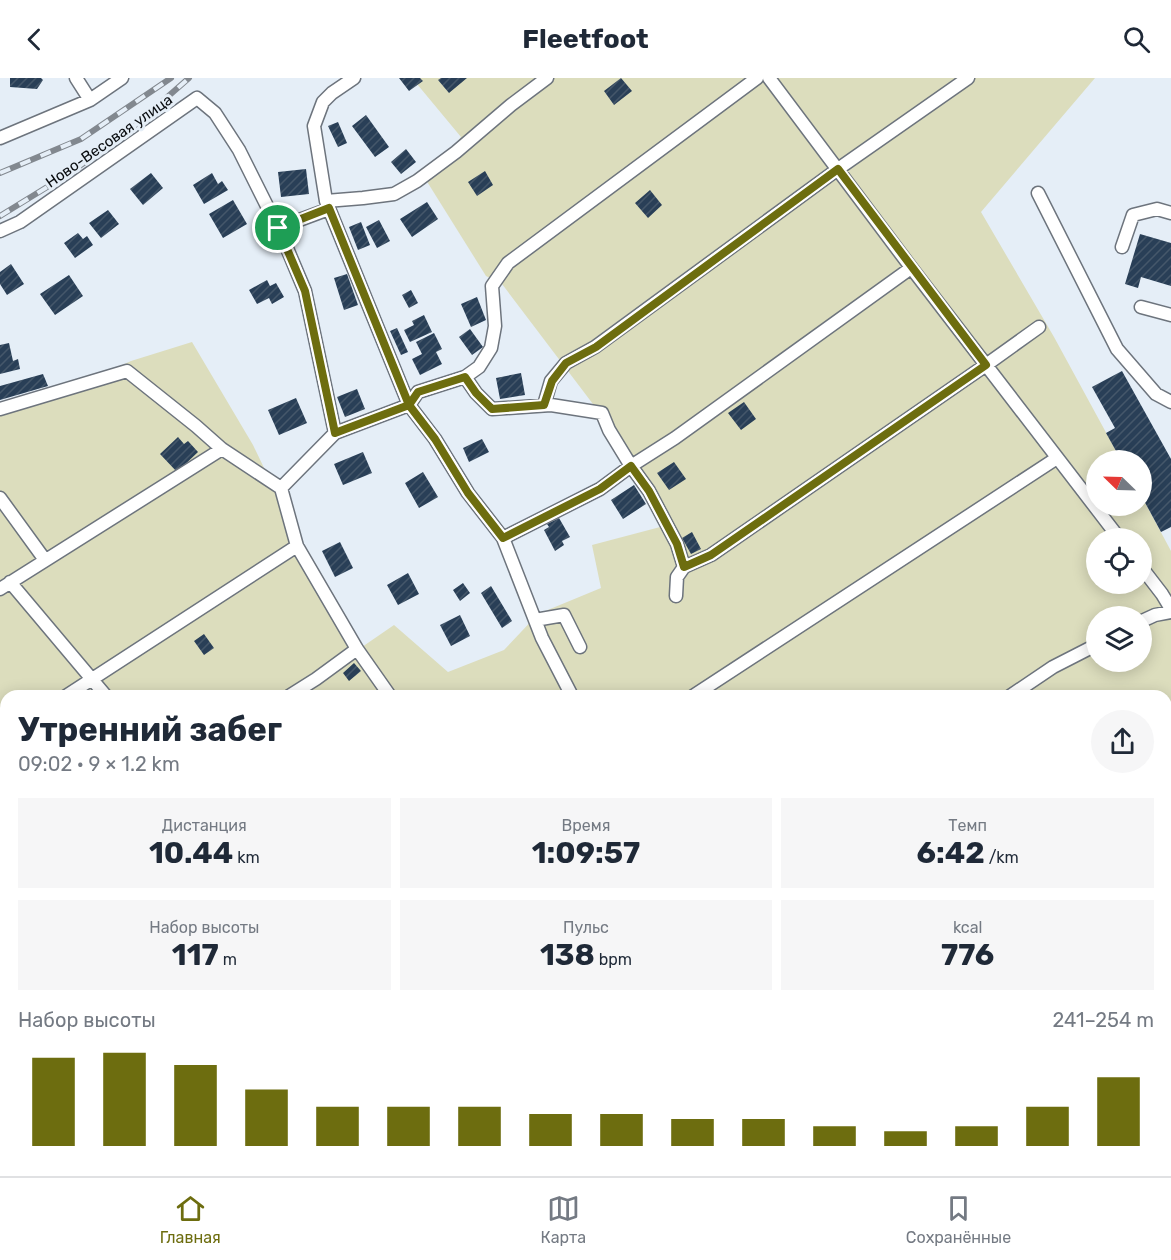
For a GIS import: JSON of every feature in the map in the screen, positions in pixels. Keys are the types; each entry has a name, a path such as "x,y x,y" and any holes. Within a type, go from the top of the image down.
{"street":[{"path":"76,78 90,100"},
{"path":"0,138 90,100 122,78"},
{"path":"354,78 323,102 314,126 327,205 409,405 435,439 468,493 503,538 542,638 569,690"},
{"path":"278,228 327,205 394,194 417,181 456,152 547,78"},
{"path":"281,488 335,433 409,405 418,392 465,377 479,367 491,348 495,326 492,286 508,263 757,78"},
{"path":"769,78 911,268 1111,528"},
{"path":"544,405 552,381 566,363 596,347 838,169 968,78"},
{"name":"Ново-Весовая улица","path":"0,231 20,222 197,98 215,113 239,150 278,228 305,291 335,433"},
{"path":"1038,193 1117,349 1156,394 1171,402"},
{"path":"1122,247 1133,215 1157,209 1171,213"},
{"path":"503,538 600,489 675,438 911,268"},
{"path":"1142,307 1171,315"},
{"path":"676,596 677,577 684,567 711,555 1039,327"},
{"path":"0,409 127,371 222,449 281,488 297,546 357,649 386,690"},
{"path":"465,377 476,393 492,409 551,405 602,413 609,430 649,491 677,544 684,567"},
{"path":"101,690 5,585 222,449"},
{"path":"702,690 1057,458"},
{"path":"0,498 45,560"},
{"path":"75,690 297,546"},
{"path":"1152,581 1171,611 1152,616"},
{"path":"535,620 564,615 580,647"},
{"path":"299,690 357,649"},
{"path":"1019,690 1086,650"}],"green space":[{"path":"412,78 1095,78 981,212 1054,337 1116,450 1086,450 1086,516 1152,516 1171,551 1171,690 0,690 0,416 31,407 131,361 192,342 253,445 301,545 362,647 394,625 448,672 504,650 538,614 601,588 592,545 664,526 624,445 502,284 486,276 426,180 461,137"}],"building":[{"path":"10,78 41,78 43,80 37,89 10,87"},
{"path":"399,78 420,78 423,81 409,91"},
{"path":"467,78 449,93 438,80"},
{"path":"621,78 632,91 614,105 604,91"},
{"path":"366,115 389,147 375,157 352,126"},
{"path":"338,122 347,143 338,147 328,126"},
{"path":"406,149 416,162 401,174 391,162"},
{"path":"306,169 309,194 281,197 278,172"},
{"path":"485,171 493,185 477,196 468,182"},
{"path":"151,173 163,188 143,205 130,189"},
{"path":"212,173 218,184 222,181 228,190 204,204 193,185"},
{"path":"650,190 662,205 648,218 635,203"},
{"path":"233,200 247,224 223,238 209,214"},
{"path":"427,202 438,219 412,237 400,219"},
{"path":"108,210 119,224 101,238 89,223"},
{"path":"379,220 390,241 377,248 366,227"},
{"path":"361,222 370,245 358,250 349,227"},
{"path":"78,233 83,239 87,236 93,245 75,258 64,243"},
{"path":"1140,234 1171,243 1171,286 1141,277 1138,288 1125,284"},
{"path":"11,264 24,284 7,295 0,284 0,272"},
{"path":"347,274 358,305 344,310 334,278"},
{"path":"69,275 83,296 55,315 40,294"},
{"path":"267,280 270,286 276,283 284,297 272,304 269,298 257,304 249,290"},
{"path":"411,290 418,303 409,308 402,295"},
{"path":"477,297 486,320 471,327 461,304"},
{"path":"424,315 432,332 410,342 404,330 414,325 412,321"},
{"path":"397,328 408,352 401,355 390,331"},
{"path":"470,329 483,347 472,355 459,337"},
{"path":"434,333 442,349 436,352 442,364 420,375 412,359 422,354 416,342"},
{"path":"9,343 13,361 18,359 20,369 0,374 0,345"},
{"path":"1122,371 1171,459 1171,527 1161,532 1152,515 1152,450 1115,450 1106,433 1115,428 1092,387"},
{"path":"521,373 525,395 500,399 496,378"},
{"path":"43,374 48,386 0,400 0,386"},
{"path":"357,389 365,409 345,417 337,397"},
{"path":"296,398 307,423 279,435 268,410"},
{"path":"744,402 756,419 741,430 728,413"},
{"path":"178,437 184,444 188,441 198,452 177,472 160,454"},
{"path":"482,439 489,452 469,462 463,448"},
{"path":"363,452 372,473 343,485 334,464"},
{"path":"674,462 686,479 669,490 657,473"},
{"path":"423,472 438,497 419,508 405,483"},
{"path":"634,485 646,504 623,519 611,500"},
{"path":"559,518 570,537 562,541 564,545 555,551 544,530 549,527 547,524"},
{"path":"692,532 701,549 691,554 682,538"},
{"path":"340,542 353,568 335,577 322,551"},
{"path":"408,573 419,594 398,605 387,585"},
{"path":"463,583 470,593 460,601 453,590"},
{"path":"491,586 512,621 502,628 481,593"},
{"path":"460,615 470,636 451,646 440,625"},
{"path":"204,634 214,648 204,655 194,641"},
{"path":"354,663 361,671 349,681 343,673"}],"railway":[{"path":"0,173 81,139 171,78"},
{"path":"0,216 65,176 124,135 189,78"}],"route":[{"path":"278,228 305,291 335,433 409,405 435,439 468,493 503,538 600,489 631,466 649,491 677,544 684,567 711,555 986,365 838,169 596,347 566,363 552,381 544,405 492,409 476,393 465,377 418,392 409,405 329,208 278,228"}]}
